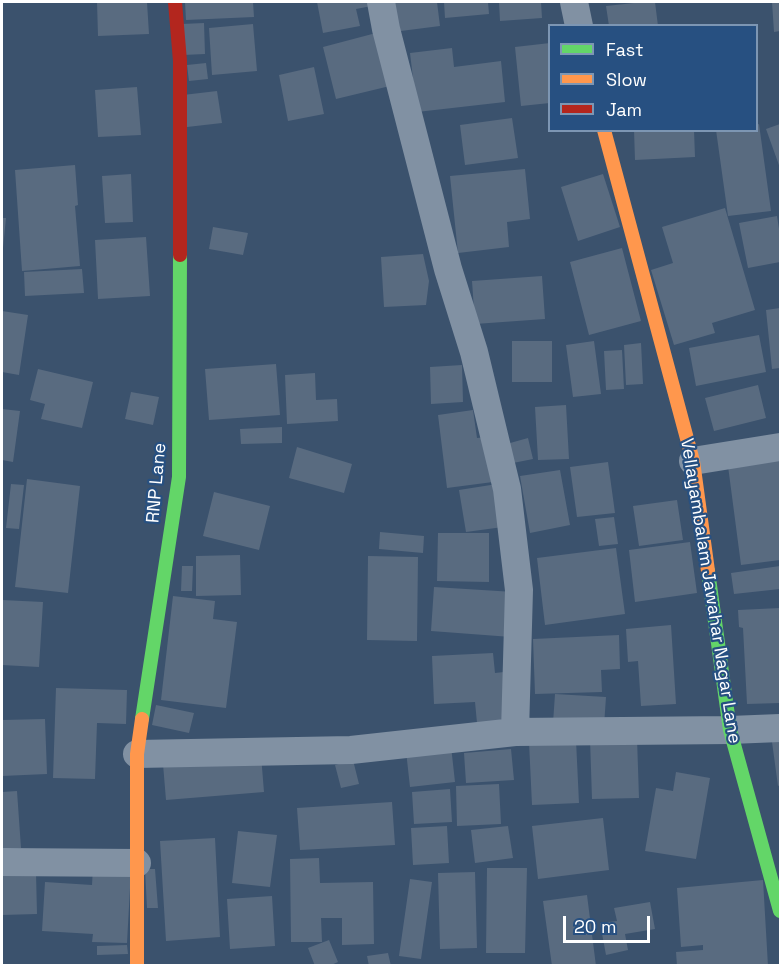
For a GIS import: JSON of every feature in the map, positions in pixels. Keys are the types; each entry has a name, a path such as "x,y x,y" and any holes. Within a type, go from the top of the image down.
{"street":[{"name":"RNP Lane","path":"137,966 137,754 179,477 180,61 176,2"},
{"path":"381,2 448,269 474,352 507,489 519,590 515,732"},
{"path":"574,2 579,24"},
{"name":"Vellayambalam Jawahar Nagar Lane","path":"605,132 693,461 730,730 780,911"},
{"path":"693,461 780,447"},
{"path":"137,754 351,750 515,732 780,728"},
{"path":"2,862 137,863"}],"building":[{"path":"97,2 147,2 149,34 98,36"},
{"path":"185,2 253,2 254,17 186,20"},
{"path":"317,2 376,2 377,5 356,9 360,26 323,33"},
{"path":"388,2 437,2 440,26 393,32"},
{"path":"444,2 488,2 489,14 445,18"},
{"path":"499,2 541,2 542,18 500,21"},
{"path":"655,2 658,24 609,24 606,6"},
{"path":"772,2 780,2 780,31 774,32"},
{"path":"204,23 205,54 183,55 182,24"},
{"path":"253,24 257,71 212,75 209,28"},
{"path":"376,33 390,86 336,99 323,47"},
{"path":"548,43 548,103 521,106 515,47"},
{"path":"452,48 454,67 501,61 505,102 417,112 410,53"},
{"path":"206,63 208,79 189,81 187,65"},
{"path":"314,67 324,114 288,121 279,75"},
{"path":"137,87 141,135 98,137 95,90"},
{"path":"217,91 222,123 187,127 183,95"},
{"path":"512,118 518,158 465,165 460,125"},
{"path":"758,124 771,211 728,216 716,132 758,132"},
{"path":"780,124 780,168 766,129"},
{"path":"634,132 694,132 695,157 635,160"},
{"path":"75,165 78,205 75,206 80,266 22,271 15,170"},
{"path":"525,169 530,219 507,222 509,247 458,253 450,176"},
{"path":"131,174 133,222 105,223 102,176"},
{"path":"603,174 620,227 578,241 561,187"},
{"path":"725,208 755,310 712,323 715,333 674,345 651,270 673,263 662,227"},
{"path":"777,216 780,262 748,268 739,223"},
{"path":"2,218 6,218 3,248 2,248"},
{"path":"213,227 248,233 243,255 209,249"},
{"path":"146,237 150,296 98,299 95,240"},
{"path":"622,248 641,321 589,335 570,262"},
{"path":"423,254 429,281 426,305 384,307 381,257"},
{"path":"82,269 84,293 25,296 24,272"},
{"path":"542,276 545,319 475,324 472,281"},
{"path":"780,308 780,368 772,369 766,310"},
{"path":"2,311 28,315 19,375 2,372"},
{"path":"759,335 766,372 696,386 689,348"},
{"path":"512,341 552,341 552,382 512,382"},
{"path":"594,341 601,394 573,397 566,345"},
{"path":"641,343 643,384 626,385 624,345"},
{"path":"622,350 624,389 606,390 604,351"},
{"path":"276,364 280,415 209,420 205,369"},
{"path":"462,365 463,402 431,404 430,367"},
{"path":"38,369 93,382 82,428 41,419 45,404 30,400"},
{"path":"315,373 316,400 337,399 338,421 287,424 285,375"},
{"path":"758,385 766,418 714,431 705,398"},
{"path":"131,392 159,397 153,425 125,419"},
{"path":"566,405 569,459 538,460 535,407"},
{"path":"2,409 20,411 13,462 2,460"},
{"path":"473,410 477,438 487,437 493,482 447,488 438,415"},
{"path":"282,427 282,443 241,444 240,429"},
{"path":"528,438 533,459 508,464 503,445"},
{"path":"297,447 352,464 344,493 289,478"},
{"path":"780,459 780,560 741,565 728,466"},
{"path":"608,462 615,513 577,517 570,467"},
{"path":"560,470 570,525 530,533 520,476"},
{"path":"27,479 80,486 68,593 15,587"},
{"path":"11,484 24,485 19,529 6,528"},
{"path":"497,484 503,527 466,532 459,490"},
{"path":"214,492 270,506 259,550 203,536"},
{"path":"677,500 683,540 639,546 633,506"},
{"path":"614,517 618,544 599,546 595,519"},
{"path":"380,532 424,536 423,553 379,549"},
{"path":"438,533 489,533 489,582 437,581"},
{"path":"690,542 697,593 635,602 629,550"},
{"path":"616,548 625,614 545,625 537,558"},
{"path":"240,555 241,595 196,596 196,556"},
{"path":"368,556 418,557 417,641 367,640"},
{"path":"182,566 193,566 192,591 181,591"},
{"path":"780,566 780,589 734,594 731,573"},
{"path":"434,587 514,592 511,637 431,631"},
{"path":"173,596 215,601 213,619 237,622 226,708 161,700"},
{"path":"2,600 43,602 39,667 2,665"},
{"path":"780,608 780,703 747,704 743,628 739,627 738,610"},
{"path":"671,625 676,704 641,706 638,661 628,662 626,629"},
{"path":"619,635 620,669 601,670 602,692 535,694 533,639"},
{"path":"493,653 495,673 504,672 506,721 477,723 475,702 434,704 432,656"},
{"path":"56,688 127,690 126,724 97,723 95,779 53,778"},
{"path":"555,694 606,697 604,726 553,723"},
{"path":"156,705 194,713 189,733 152,725"},
{"path":"45,719 47,774 2,776 2,720"},
{"path":"637,738 639,798 592,799 590,739"},
{"path":"576,740 579,803 532,805 529,742"},
{"path":"780,741 780,785 778,786 772,742"},
{"path":"451,746 455,782 410,787 406,751"},
{"path":"511,749 514,780 466,783 464,753"},
{"path":"261,755 264,792 166,800 163,764"},
{"path":"353,760 359,784 341,788 335,765"},
{"path":"676,772 710,778 696,859 645,851 656,788 673,791"},
{"path":"499,784 501,824 457,826 456,786"},
{"path":"450,789 452,822 414,824 412,792"},
{"path":"17,791 21,848 2,850 2,792"},
{"path":"392,802 395,845 300,850 297,808"},
{"path":"603,818 609,870 538,879 532,826"},
{"path":"447,826 449,863 413,865 411,828"},
{"path":"508,826 513,858 475,863 471,830"},
{"path":"238,831 277,835 270,887 232,883"},
{"path":"215,838 220,937 166,941 160,841"},
{"path":"319,858 320,883 373,882 374,944 342,945 342,918 321,918 322,942 291,942 290,859"},
{"path":"93,867 131,870 127,943 92,942 93,934 42,931 45,882 92,885"},
{"path":"487,868 527,868 525,953 486,953"},
{"path":"145,869 155,869 158,908 147,908"},
{"path":"475,872 477,948 440,949 438,873"},
{"path":"2,873 36,873 37,914 2,915"},
{"path":"410,879 432,882 421,959 399,956"},
{"path":"763,880 768,966 677,966 676,952 703,950 703,945 681,947 677,888"},
{"path":"587,895 596,966 552,966 543,901"},
{"path":"272,896 275,946 230,949 227,899"},
{"path":"650,902 655,929 625,934 628,950 606,955 600,923 617,921 614,908"},
{"path":"329,940 338,962 329,966 315,966 308,948"},
{"path":"127,945 128,954 97,955 97,946"},
{"path":"388,953 391,966 369,966 367,956"}],"traffic: fast":[{"path":"142,719 179,477 180,255"},
{"path":"708,571 730,730 780,911"}],"traffic: slow":[{"path":"605,132 693,461 708,571"},
{"path":"137,966 137,754 142,719"}],"traffic: jam":[{"path":"175,2 180,61 180,255"}]}
